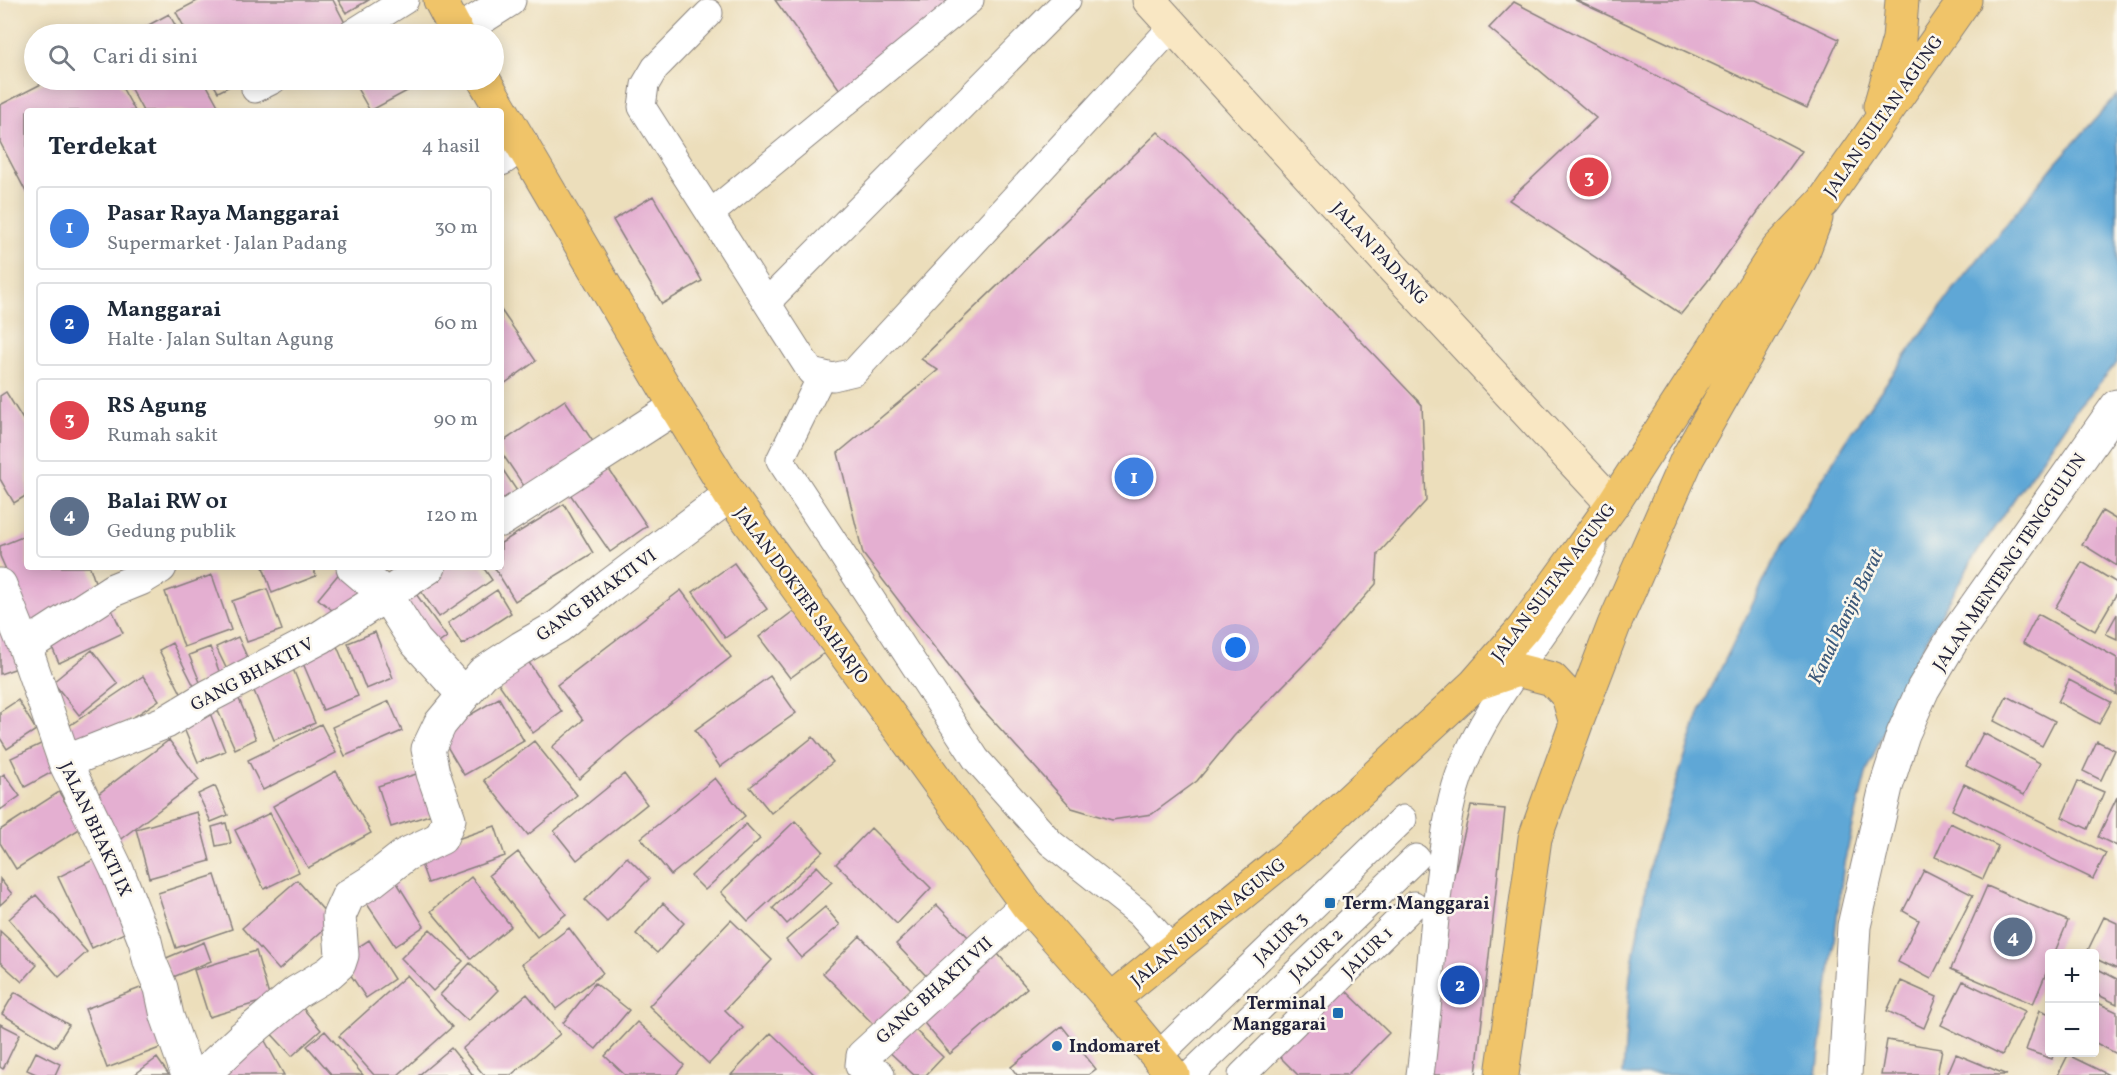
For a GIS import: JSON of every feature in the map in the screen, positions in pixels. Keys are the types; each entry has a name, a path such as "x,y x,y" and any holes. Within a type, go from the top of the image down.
{"main road":[{"path":"440,0 453,24"},
{"path":"1873,130 1899,39 1902,0"},
{"name":"JALAN SULTAN AGUNG","path":"1111,1000 1305,843 1474,684 1523,629 1613,504 1778,249 1822,202 1965,0"},
{"name":"JALAN DOKTER SAHARJO","path":"488,90 495,108"},
{"name":"JALAN DOKTER SAHARJO","path":"504,131 512,152 730,495 1026,905 1111,1000 1165,1066"},
{"name":"JALAN SULTAN AGUNG","path":"1502,1075 1535,838 1576,724 1614,625 1688,458 1800,260 1822,202"},
{"path":"1474,684 1517,670 1552,679 1568,696 1576,724"}],"street":[{"path":"473,24 509,0"},
{"name":"JALAN PADANG","path":"1149,0 1395,270 1613,504"},
{"name":"JALAN MENTENG TENGGULUN","path":"1845,1075 1854,926 1886,787 1904,734 1923,690 1954,637 2117,406"},
{"path":"504,518 676,407"},
{"name":"GANG BHAKTI VI","path":"199,1075 209,1069 290,998 339,964 342,955 339,916 348,896 372,881 405,855 441,838 449,819 433,773 428,749 440,724 483,674 559,626 730,495"},
{"path":"25,647 113,590 155,570"},
{"path":"357,570 386,595 415,640 464,695"},
{"name":"GANG BHAKTI V","path":"65,762 166,722 209,696 321,637 424,570"},
{"name":"JALAN BHAKTI IX","path":"0,585 25,647 65,762 117,870 145,941 150,962 161,988 167,1016 188,1075"},
{"name":"GANG BHAKTI VII","path":"878,1075 862,1065 863,1056 1026,905"}],"lane":[{"path":"367,24 405,0"},
{"path":"710,214 970,0"},
{"path":"767,302 1067,0"},
{"path":"709,13 655,68 645,85 642,107 811,372 833,377 854,372 1173,26"},
{"path":"822,375 780,460 976,759 1051,843 1140,914 1173,951"},
{"path":"1420,1075 1428,1016 1436,908 1446,824 1464,766 1482,728 1517,670 1576,584 1613,504"},
{"name":"JALUR 3","path":"1165,1066 1403,819"},
{"name":"JALUR 2","path":"1190,1075 1416,858"},
{"name":"JALUR 1","path":"1242,1075 1414,905"}],"water":[{"name":"Kanal Banjir Barat","path":"2117,95 2117,363 2076,410 1974,557 1908,673 1866,774 1844,863 1817,1075 1623,1075 1630,975 1651,859 1700,711 1782,544 1852,431 1950,294 2055,164"}],"building":[{"path":"199,0 333,0 345,24 183,24 176,12"},
{"path":"338,0 369,0 346,13"},
{"path":"775,0 963,0 840,90"},
{"path":"1575,0 1756,0 1839,39 1807,108"},
{"path":"1514,2 1802,151 1707,282 1681,314 1509,200 1596,118 1489,28"},
{"path":"169,14 174,24 150,24"},
{"path":"29,90 123,90 133,108 24,108 24,188 0,142 0,105"},
{"path":"131,90 209,90 219,108 141,108"},
{"path":"358,90 409,90 376,108 368,108"},
{"path":"1158,132 1192,164 1422,405 1426,501 1378,554 1376,584 1319,649 1234,736 1197,781 1152,814 1112,820 1072,808 976,702 863,554 838,453 938,370 921,359"},
{"path":"653,196 702,281 662,304 613,220"},
{"path":"504,314 536,361 504,384"},
{"path":"6,392 24,421 24,497 14,503 0,479 0,396"},
{"path":"565,400 596,446 528,492 504,456 504,441"},
{"path":"608,468 647,526 610,552 570,494"},
{"path":"504,472 521,497 504,508"},
{"path":"564,504 593,553 515,601 496,570 504,570 504,541"},
{"path":"2102,511 2117,520 2117,566 2082,544"},
{"path":"24,536 24,570 91,570 97,588 31,626 0,556 0,546"},
{"path":"2082,562 2117,583 2117,593 2095,631 2055,608"},
{"path":"734,563 767,609 725,638 693,592"},
{"path":"264,570 313,570 316,576 272,593"},
{"path":"442,570 485,570 492,580 439,617 418,587"},
{"path":"341,571 369,593 346,621 318,599"},
{"path":"212,575 231,630 184,647 165,592"},
{"path":"411,587 447,637 429,650 392,600"},
{"path":"267,589 282,630 247,642 232,601"},
{"path":"497,590 511,613 462,645 448,623"},
{"path":"681,590 731,657 625,739 579,779 552,747 583,720 557,685"},
{"path":"800,606 831,648 790,678 759,637"},
{"path":"111,608 123,633 59,663 48,638"},
{"path":"2038,614 2117,658 2117,695 2023,643"},
{"path":"2117,614 2117,639 2106,634"},
{"path":"0,627 20,667 0,674"},
{"path":"375,632 393,678 366,689 348,643"},
{"path":"238,637 252,668 231,678 216,647"},
{"path":"334,639 358,696 323,710 299,654"},
{"path":"172,643 199,696 186,703 159,650"},
{"path":"210,647 222,679 202,687 189,655"},
{"path":"92,650 118,684 79,715 53,682"},
{"path":"528,661 562,712 533,733 497,681"},
{"path":"293,669 315,723 274,740 252,686"},
{"path":"143,676 159,700 79,754 63,730"},
{"path":"770,676 796,713 720,767 695,730"},
{"path":"2069,680 2111,702 2099,724 2058,702"},
{"path":"236,692 256,739 235,749 214,702"},
{"path":"2007,696 2055,721 2042,746 1994,721"},
{"path":"499,698 524,741 464,775 439,733"},
{"path":"18,700 36,730 7,749 0,738 0,712"},
{"path":"389,701 402,731 345,756 332,727"},
{"path":"208,708 225,751 198,762 180,719"},
{"path":"321,724 336,753 263,790 248,760"},
{"path":"1983,733 2040,763 2024,795 1966,766"},
{"path":"813,737 833,762 771,813 750,787"},
{"path":"169,740 199,780 118,841 89,801"},
{"path":"534,741 577,795 528,835 484,780"},
{"path":"2097,741 2115,750 2101,780 2083,771"},
{"path":"43,743 56,770 25,787 11,758"},
{"path":"336,771 371,833 308,868 273,806"},
{"path":"426,771 439,812 391,827 378,786"},
{"path":"4,774 20,796 0,810 0,777"},
{"path":"624,774 647,804 577,860 554,831"},
{"path":"715,778 745,816 671,875 641,838"},
{"path":"2078,781 2104,792 2088,829 2062,817"},
{"path":"1964,784 2106,853 2093,879 1952,810"},
{"path":"215,786 228,815 211,822 198,794"},
{"path":"59,792 81,828 16,869 0,843 0,830"},
{"path":"2117,797 2117,846 2098,837"},
{"path":"1471,806 1505,809 1476,1075 1426,1075 1445,911"},
{"path":"197,812 210,861 149,878 136,829"},
{"path":"270,813 299,872 264,889 235,830"},
{"path":"795,821 823,851 748,921 721,892"},
{"path":"226,823 231,843 216,846 212,827"},
{"path":"1950,823 1998,846 1983,879 1935,857"},
{"path":"746,824 760,839 705,890 691,876"},
{"path":"495,826 505,856 428,883 417,853"},
{"path":"871,828 931,888 897,924 836,864"},
{"path":"518,852 566,914 537,937 489,875"},
{"path":"627,857 649,879 607,922 585,900"},
{"path":"97,858 131,930 92,948 58,877"},
{"path":"817,866 832,882 787,924 773,908"},
{"path":"1924,870 1973,895 1931,979 1898,962 1919,920 1903,911"},
{"path":"215,875 232,929 176,948 158,893"},
{"path":"471,877 511,926 471,959 431,911"},
{"path":"394,878 424,926 395,946 363,898"},
{"path":"0,879 12,894 0,905"},
{"path":"297,880 333,921 279,970 242,928"},
{"path":"1987,886 2068,921 2056,949 2045,949 2045,976 2033,1004 1951,969"},
{"path":"36,895 87,952 59,977 9,919"},
{"path":"663,903 684,923 657,953 636,934"},
{"path":"937,905 973,942 932,982 896,944"},
{"path":"825,907 840,925 801,958 786,940"},
{"path":"2104,917 2117,923 2117,969 2099,960 2099,949 2088,949"},
{"path":"731,920 772,960 725,1010 743,1028 709,1064 649,1006"},
{"path":"569,928 603,973 556,1009 522,964"},
{"path":"430,929 463,961 433,991 401,958"},
{"path":"0,931 37,965 22,982 0,962"},
{"path":"860,936 912,990 875,1026 823,973"},
{"path":"369,940 394,979 366,998 340,959"},
{"path":"204,942 211,961 171,978 164,959"},
{"path":"992,947 1027,988 950,1054 915,1012"},
{"path":"256,951 270,999 209,1017 194,970"},
{"path":"470,963 498,990 468,1021 440,995"},
{"path":"2099,970 2117,979 2117,1004 2099,995"},
{"path":"407,975 452,1027 398,1075 374,1075 339,1036"},
{"path":"1901,981 1937,997 1924,1028 1887,1011"},
{"path":"1963,981 2025,1011 2002,1055 1941,1025"},
{"name":"Terminal Manggarai","path":"1337,982 1389,1033 1347,1075 1298,1075 1272,1049"},
{"path":"595,983 629,1010 596,1049 563,1023"},
{"path":"143,987 165,1046 107,1068 85,1009"},
{"path":"15,992 69,1025 55,1047 2,1014"},
{"path":"527,994 560,1034 511,1075 484,1075 462,1049"},
{"path":"296,1000 321,1030 292,1056 265,1027"},
{"path":"2099,1003 2117,1012 2117,1054 2099,1045"},
{"path":"2040,1010 2045,1012 2045,1057 2026,1050"},
{"path":"637,1022 684,1065 676,1075 625,1075 605,1056"},
{"path":"907,1022 943,1057 926,1075 914,1075 884,1047"},
{"path":"0,1024 20,1034 3,1069 0,1067"},
{"name":"Indomaret","path":"1062,1026 1096,1069 1088,1075 1017,1075 1011,1067"},
{"path":"325,1031 363,1075 332,1075 307,1046"},
{"path":"771,1033 815,1075 731,1075"},
{"path":"264,1039 284,1075 216,1075"},
{"path":"1887,1040 1942,1049 1937,1075 1881,1075"},
{"path":"451,1048 473,1075 419,1075"},
{"path":"36,1052 60,1064 55,1075 38,1075 27,1070"},
{"path":"1956,1054 2007,1075 1947,1075"},
{"path":"2067,1057 2072,1057 2109,1075 2058,1075"},
{"path":"157,1058 169,1075 134,1075"}],"place":[{"name":"RS Agung","path":"1589,177"},
{"name":"Pasar Raya Manggarai","path":"1134,477"},
{"name":"Term. Manggarai","path":"1330,903"},
{"name":"Balai RW 01","path":"2013,937"},
{"name":"Manggarai","path":"1460,985"},
{"name":"Terminal Manggarai","path":"1338,1013"},
{"name":"Indomaret","path":"1057,1046"}]}
